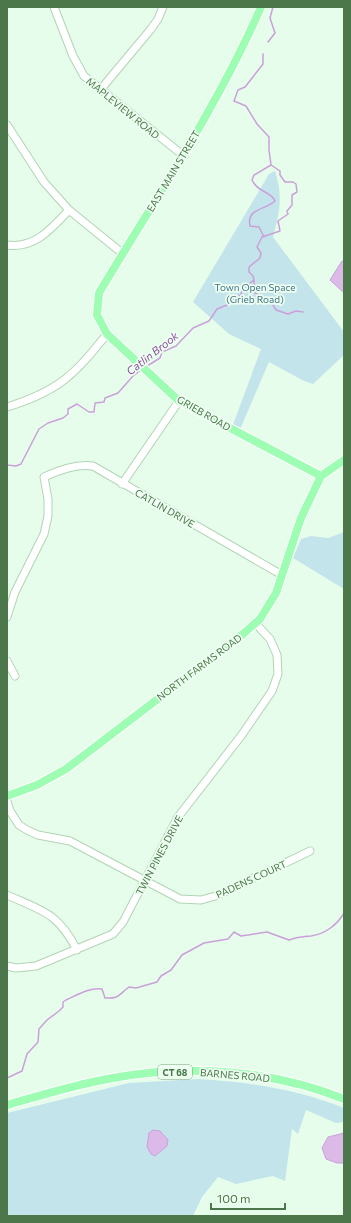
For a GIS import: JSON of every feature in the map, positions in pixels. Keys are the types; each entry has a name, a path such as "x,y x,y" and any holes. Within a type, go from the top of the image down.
{"main road":[{"name":"EAST MAIN STREET","path":"106,334 97,315 99,293 122,253 184,156 241,54 261,7"},
{"name":"GRIEB ROAD","path":"106,334 180,401 321,476"},
{"path":"321,476 344,460"},
{"name":"NORTH FARMS ROAD","path":"7,796 37,786 66,769 260,619 276,592 301,518 311,494 321,476"},
{"name":"BARNES ROAD","path":"7,1105 114,1078 181,1071 212,1071 275,1079 344,1099"}],"street":[{"name":"MAPLEVIEW ROAD","path":"54,7 73,56 84,76 184,156"},
{"path":"101,89 151,29 158,19 162,7"},
{"path":"7,125 44,182 69,210 122,253"},
{"path":"7,245 31,243 53,227 69,210"},
{"path":"7,407 34,398 68,378 85,361 106,334"},
{"path":"122,484 180,401"},
{"name":"CATLIN DRIVE","path":"7,617 15,592 44,534 48,511 44,476 70,467 83,465 93,466 282,575"},
{"name":"TWIN PINES DRIVE","path":"7,966 16,968 36,966 113,934 123,922 178,817 241,736 272,691 278,674 277,655 270,639 255,623"},
{"path":"7,661 15,676"},
{"name":"PADENS COURT","path":"7,801 10,811 19,825 26,830 38,835 70,841 180,899 201,900 218,895 310,851"},
{"path":"7,895 53,916 69,934 77,950"}],"green space":[{"name":"Town Open Space (Grieb Road)","path":"275,171 279,188 280,204 273,237 344,332 344,355 313,384 304,381 269,362 238,434 231,430 261,349 229,334 193,302 269,174"},
{"path":"344,532 344,589 293,558 301,539 311,536 328,538"},
{"path":"198,1079 254,1084 290,1091 326,1101 344,1108 344,1122 336,1123 306,1110 298,1134 292,1129 285,1181 273,1176 236,1184 218,1177 202,1197 193,1216 7,1216 7,1113 129,1083"}],"shaded area":[{"path":"342,261 344,261 344,293 330,280"},
{"path":"153,1130 160,1131 168,1140 167,1146 155,1156 151,1154 147,1147 149,1133"},
{"path":"344,1133 344,1163 337,1163 326,1159 322,1148 328,1137"}],"waterway":[{"name":"Catlin Brook","path":"268,42 275,33 270,18 273,7"},
{"name":"Catlin Brook","path":"147,366 160,358 162,352 176,346 193,328 209,321 217,309 232,303 232,300 241,295 242,289 254,280 253,276 249,272 249,267 260,258 261,253 257,247 262,237 280,231 278,221 288,214 287,211 292,205 292,195 297,192 296,184 293,182 285,182 280,175 280,171 271,165 269,137 257,124 246,106 234,101 238,90 245,87 263,64 263,54"},
{"name":"Catlin Brook","path":"264,237 259,227 250,226 251,216 258,210 275,201 271,195 258,187 252,180 254,175 271,165"},
{"path":"254,280 254,292 273,305 276,310 288,314 296,311 303,312"},
{"name":"Catlin Brook","path":"7,465 16,466 21,464 39,429 48,423 63,418 68,414 68,409 77,404 89,412 94,412 95,403 104,402 105,398 118,393 133,376 141,370"},
{"path":"7,1078 22,1071 27,1054 38,1042 39,1029 47,1020 63,1007 63,1002 66,1000 93,989 102,989 105,998 114,998 119,996 129,987 136,988 157,982 161,976 171,970 182,955 204,943 228,939 234,932 241,936 267,932 289,940 298,937 316,935 326,931 334,925 344,913"}]}
